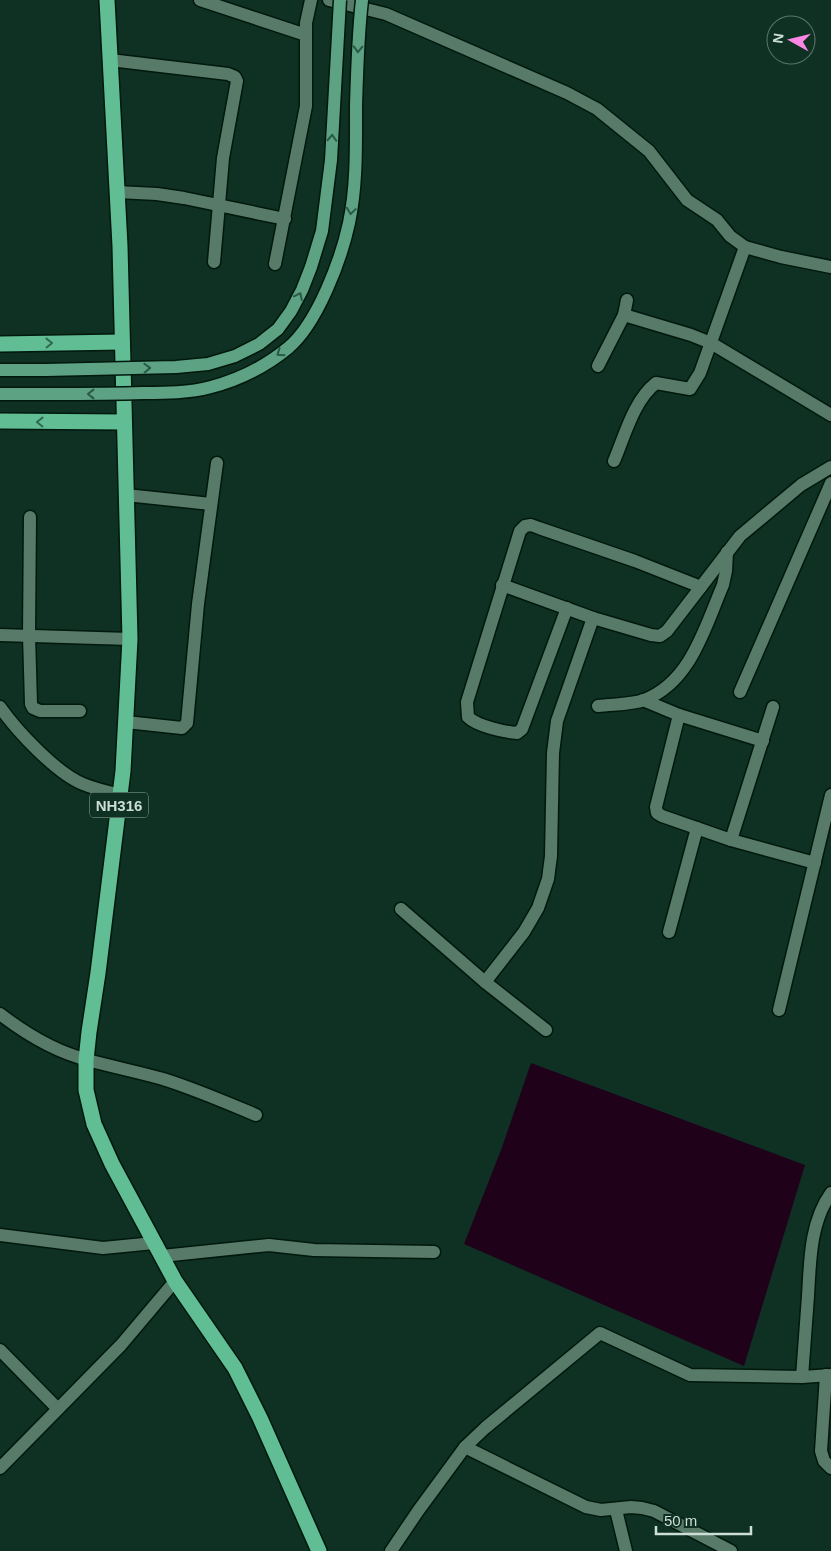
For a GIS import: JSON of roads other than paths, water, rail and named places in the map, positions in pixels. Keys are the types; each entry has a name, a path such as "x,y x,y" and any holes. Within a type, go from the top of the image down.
{"highway":[{"name":"NH316","path":"107,0 117,192 130,639 124,771 86,1060 86,1090 94,1124 112,1164 175,1281 235,1368 260,1418 318,1551"},
{"path":"0,344 122,342"},
{"path":"0,421 124,422"}],"main road":[{"path":"0,370 168,368 208,364 235,356 259,344 282,323 291,312 302,290 322,231 331,160 340,0"},
{"path":"0,394 178,392 210,388 243,376 288,348 305,328 320,301 337,264 349,223 356,152 358,34 362,0"}],"street":[{"path":"200,0 306,35"},
{"path":"275,264 306,106 306,23 311,0"},
{"path":"329,0 386,14 567,92 597,109 648,151 686,200 717,220 730,236 745,247 781,257 831,267"},
{"path":"110,60 182,68 235,77 237,81 223,158 214,262"},
{"path":"117,192 157,194 219,204 285,219"},
{"path":"614,461 634,413 649,389 656,383 690,389 700,373 745,247"},
{"path":"598,366 624,315 628,300"},
{"path":"624,315 690,335 711,344 831,415"},
{"path":"126,722 175,728 182,728 187,723 198,604 217,463"},
{"path":"502,585 594,618 660,636 667,631 740,536 800,485 831,467"},
{"path":"740,692 831,483"},
{"path":"126,495 211,504"},
{"path":"30,517 29,636 32,708 40,711 80,711"},
{"path":"567,608 522,729 517,733 509,732 473,722 468,717 467,702 502,585 520,531 525,526 531,525 635,561 701,587"},
{"path":"598,706 643,700 670,683 685,668 723,585 727,552"},
{"path":"485,982 524,932 538,908 548,879 551,856 552,770 557,722 594,618"},
{"path":"0,635 130,639"},
{"path":"643,700 678,715 763,741"},
{"path":"0,707 9,720 34,747 63,772 81,784 120,795"},
{"path":"731,840 773,708"},
{"path":"678,715 656,807 657,813 731,840 815,863"},
{"path":"779,1010 831,795"},
{"path":"669,932 697,828"},
{"path":"401,909 485,982 546,1030"},
{"path":"0,1014 58,1050 86,1060 203,1092 256,1115"},
{"path":"802,1377 811,1250 819,1217 831,1193"},
{"path":"0,1235 103,1248 158,1249 269,1245 314,1250 434,1252"},
{"path":"0,1468 121,1345 175,1281"},
{"path":"391,1551 465,1447 485,1428 600,1333 690,1375 802,1377 828,1375 821,1451 824,1461 831,1468"},
{"path":"0,1350 58,1409"},
{"path":"465,1447 586,1507 601,1510 631,1507 642,1508 654,1512 732,1551"},
{"path":"616,1510 626,1551"}]}
